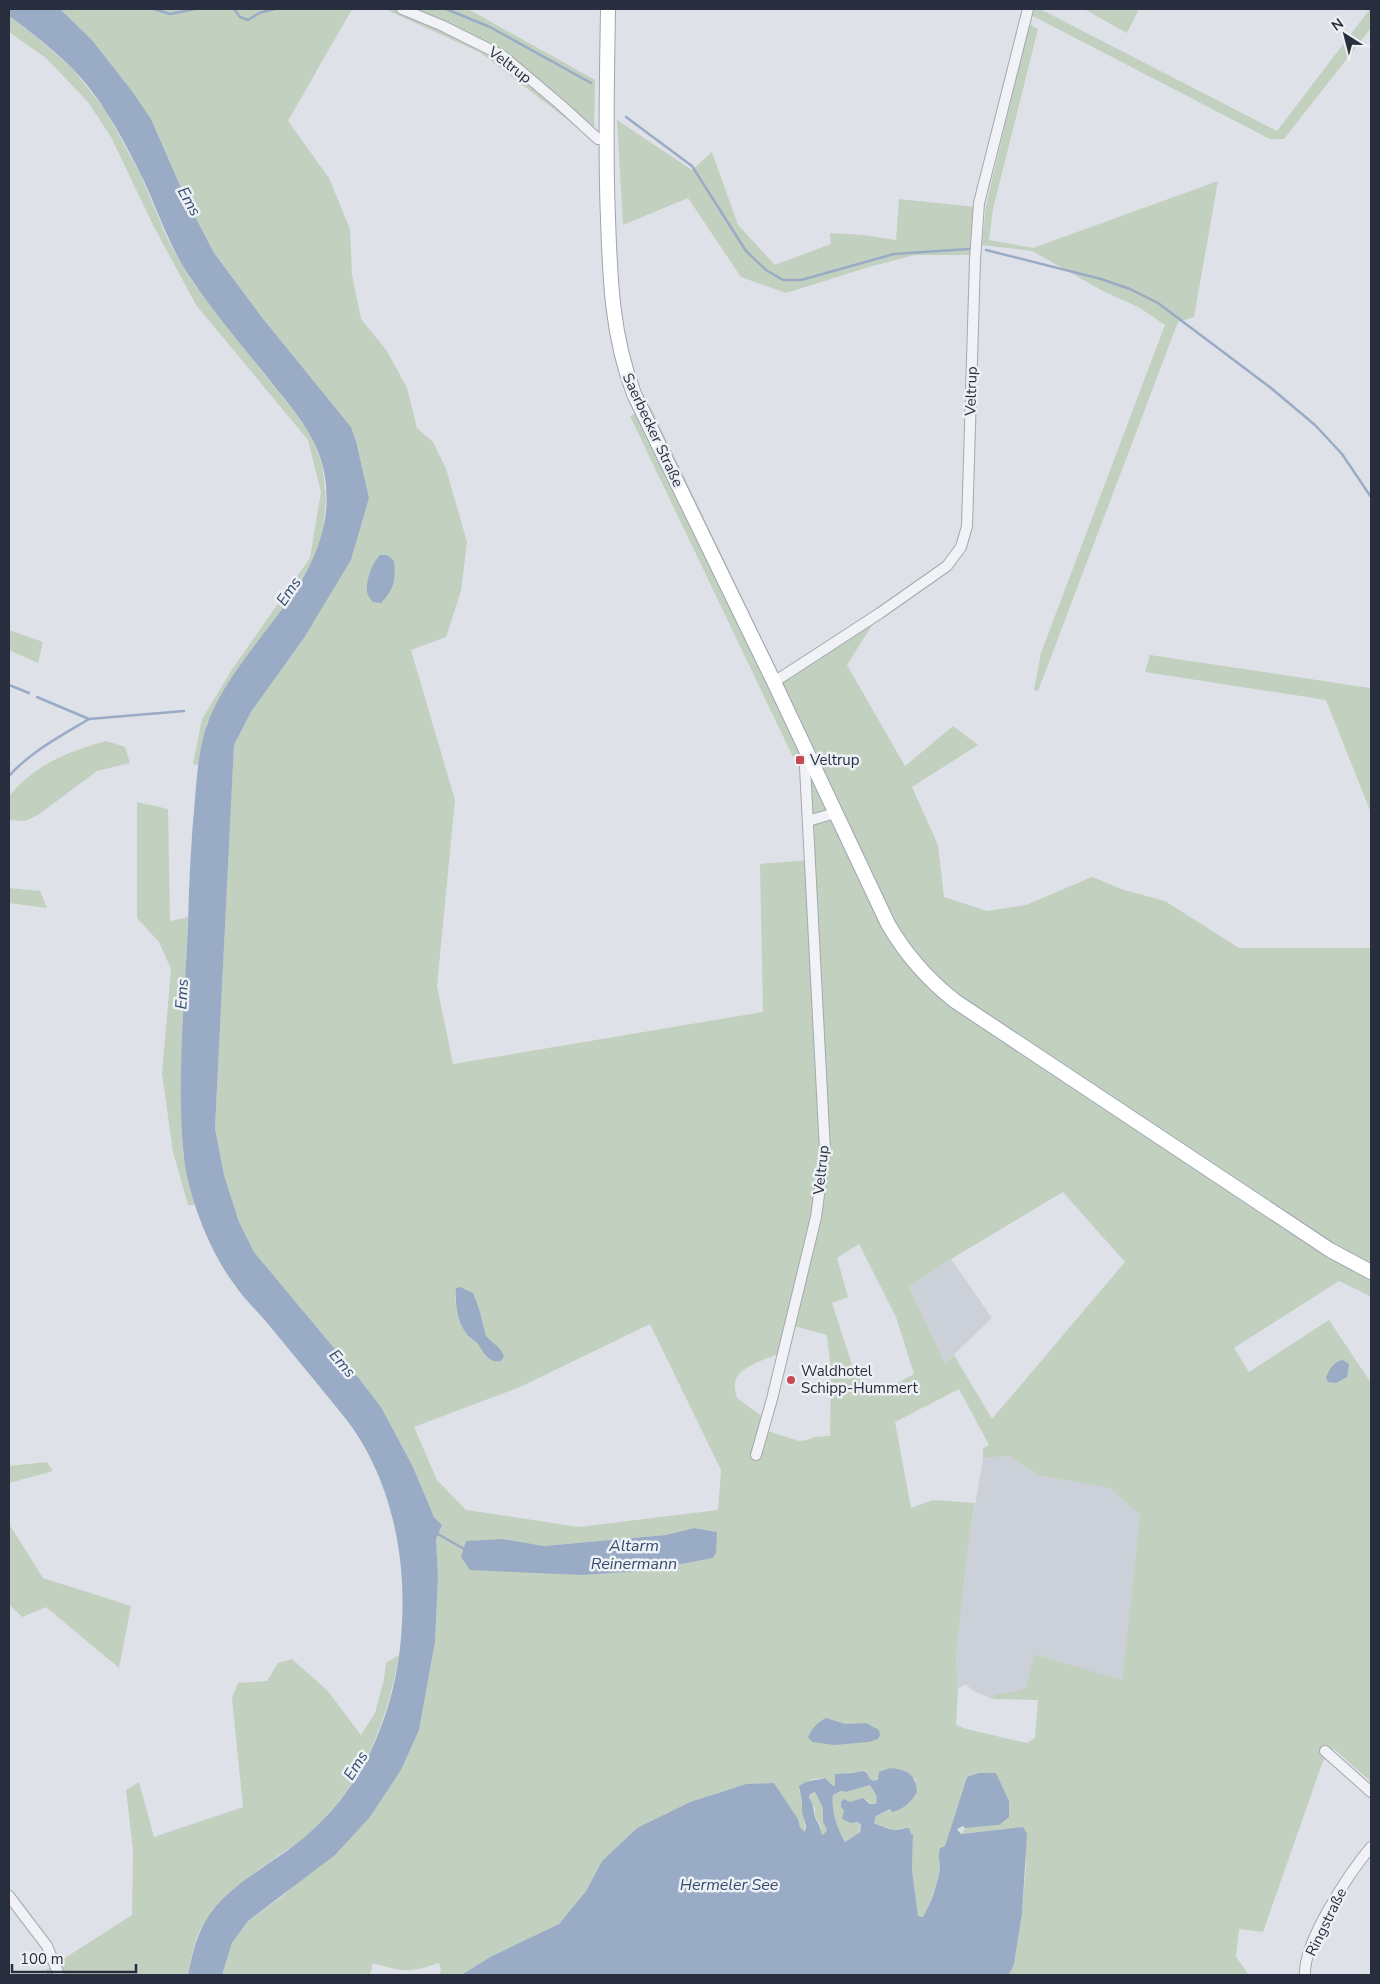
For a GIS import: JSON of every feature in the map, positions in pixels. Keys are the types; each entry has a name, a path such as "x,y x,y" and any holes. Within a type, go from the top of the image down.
{"main road":[{"name":"Saerbecker Straße","path":"608,9 606,139 610,278 614,322 626,374 638,403 813,763 895,937 910,958 939,988 963,1007 1330,1250 1371,1272"}],"street":[{"name":"Veltrup","path":"402,9 443,26 503,56 598,139 606,139"},
{"name":"Veltrup","path":"774,682 927,581 952,562 961,547 967,526 975,260 980,203 1028,9"},
{"name":"Veltrup","path":"756,1455 771,1406 816,1217 825,1151 805,767 813,763"},
{"path":"808,821 835,813"},
{"path":"1325,1751 1371,1792"},
{"name":"Ringstraße","path":"1305,1975 1304,1970 1313,1942 1333,1900 1371,1847"},
{"path":"9,1896 47,1946 59,1975"}],"shaded area":[{"path":"951,1259 992,1318 945,1363 909,1287"},
{"path":"1009,1456 1040,1476 1110,1488 1140,1515 1122,1681 1034,1654 1026,1687 1018,1691 995,1694 992,1699 972,1690 966,1684 958,1689 956,1658 967,1555 983,1458"}],"green space":[{"path":"60,9 219,9 220,11 221,9 352,9 288,121 329,178 350,229 352,275 361,319 387,351 407,388 417,428 433,442 446,469 467,542 461,591 446,637 411,650 455,800 437,986 453,1064 763,1012 760,864 811,860 805,767 799,756 793,757 630,416 650,406 781,678 876,619 847,665 905,766 953,726 978,745 912,787 938,845 944,897 987,911 1026,905 1092,877 1124,890 1165,901 1239,948 1371,948 1371,1298 1339,1281 1234,1348 1249,1372 1329,1320 1369,1380 1371,1379 1371,1782 1334,1749 1323,1761 1263,1932 1239,1929 1236,1957 1249,1975 1009,1975 1014,1964 1022,1914 1026,1865 1023,1827 961,1834 965,1828 999,1825 967,1777 945,1846 940,1848 940,1867 934,1893 924,1917 918,1916 912,1870 913,1835 904,1828 893,1830 874,1823 876,1816 891,1809 916,1780 906,1771 890,1768 874,1781 863,1771 835,1776 835,1786 833,1787 825,1778 812,1779 799,1789 805,1832 800,1827 798,1819 774,1783 746,1784 690,1802 637,1828 602,1861 586,1891 559,1924 492,1956 461,1975 438,1975 441,1971 439,1963 412,1970 399,1970 373,1963 370,1975 222,1975 232,1943 248,1921 284,1895 370,1817 401,1770 419,1730 435,1642 438,1577 436,1539 442,1525 434,1517 413,1467 381,1407 254,1252 239,1222 224,1175 215,1128 234,745 251,712 304,638 351,560 369,498 356,441 351,427 264,320 214,253 186,199 151,119 132,91 92,40","holes":["1063,1192 1125,1262 992,1419 954,1355 945,1363 909,1287 951,1259","859,1244 896,1317 914,1374 874,1396 855,1374 832,1303 848,1297 837,1258","457,1288 483,1325 486,1336 494,1343 483,1352 475,1339 466,1333 455,1299","650,1324 721,1470 718,1510 579,1527 466,1510 437,1480 414,1427 520,1387","790,1325 827,1335 831,1371 830,1436 814,1437 799,1441 764,1430 767,1420 737,1398 735,1388 737,1377 755,1363 784,1352","959,1389 989,1445 983,1448 983,1458 1009,1456 1040,1476 1110,1488 1140,1515 1122,1680 1034,1654 1026,1687 1018,1691 995,1694 992,1699 1038,1700 1035,1738 1027,1743 956,1725 958,1689 956,1658 967,1555 975,1503 933,1500 911,1508 895,1422","694,1528 717,1532 713,1558 645,1571 582,1575 503,1539 544,1546 667,1535"]},
{"path":"385,9 468,9 595,80 594,140 481,53"},
{"path":"1032,9 1040,9 1277,131 1370,9 1371,28 1284,139 1270,139 1031,15"},
{"path":"1084,9 1139,9 1127,33"},
{"path":"9,16 72,68 106,111 141,176 168,240 189,277 293,410 312,437 322,464 326,498 323,533 313,560 275,621 229,683 207,723 198,765 193,764 202,719 233,668 310,558 321,492 308,440 196,305 153,225 111,137 88,102 46,58 9,32"},
{"path":"1029,24 1038,29 993,209 989,240 1033,248 1218,181 1194,317 1178,322 1038,691 1034,690 1041,653 1165,325 1140,308 1103,291 1032,251 982,245 986,205"},
{"path":"617,120 692,170 712,152 738,225 775,265 831,244 830,233 896,240 899,199 975,207 970,255 915,255 786,293 741,277 688,198 623,225"},
{"path":"9,630 43,642 38,663 9,650"},
{"path":"1150,655 1370,688 1371,813 1326,700 1145,672"},
{"path":"106,741 125,747 130,763 97,771 38,815 25,821 9,820 9,796 30,775 65,755"},
{"path":"137,802 168,809 170,921 188,917 181,1078 183,1155 195,1205 188,1205 173,1152 162,1073 171,969 159,942 137,918"},
{"path":"9,888 40,891 47,908 9,903"},
{"path":"47,1462 53,1471 9,1483 9,1466"},
{"path":"9,1524 43,1578 131,1606 119,1668 46,1607 22,1617 9,1604"},
{"path":"399,1655 394,1681 379,1730 358,1774 328,1815 309,1834 244,1880 215,1908 199,1933 188,1975 47,1975 46,1970 132,1915 133,1850 126,1790 139,1782 154,1837 243,1807 232,1698 238,1683 267,1681 278,1663 292,1659 327,1690 361,1735 375,1713 386,1663"},
{"path":"870,1785 877,1797 877,1802 873,1805 867,1800 844,1810 851,1823 858,1822 861,1827 858,1833 845,1842 835,1819 833,1795 841,1791 846,1792"},
{"path":"815,1792 823,1808 823,1822 827,1830 823,1835 821,1834 821,1826 815,1816 815,1809 809,1798 810,1794"}],"water":[{"name":"Ems","path":"9,9 60,9 92,40 132,91 151,119 186,199 214,253 264,320 351,427 369,498 351,560 304,638 251,712 234,745 215,1128 224,1175 239,1222 254,1252 381,1407 413,1467 434,1517 442,1525 436,1539 438,1577 435,1642 419,1730 401,1770 370,1817 335,1855 248,1921 232,1943 222,1975 188,1975 194,1948 208,1916 233,1890 307,1835 344,1796 358,1774 382,1726 396,1674 402,1621 401,1568 397,1541 392,1515 374,1465 347,1420 240,1293 215,1254 200,1219 189,1182 185,1165 181,1120 182,1035 192,830 202,741 208,722 224,690 289,600 307,570 321,537 327,502 322,463 313,439 292,408 219,318 184,268 128,149 102,105 70,66 48,46 9,16"},
{"path":"380,555 387,555 394,561 395,567 391,589 381,603 373,602 368,596 367,590 374,563"},
{"path":"460,1287 473,1293 486,1336 500,1349 504,1356 501,1361 493,1361 487,1357 463,1328 457,1311 456,1299 456,1288"},
{"path":"1343,1360 1349,1364 1347,1377 1336,1383 1328,1382 1326,1378 1330,1369 1334,1364"},
{"name":"Altarm Reinermann","path":"694,1528 717,1532 716,1553 713,1558 645,1571 582,1575 470,1570 461,1557 466,1541 503,1539 544,1546 666,1535"},
{"path":"826,1718 845,1724 866,1723 879,1730 880,1735 878,1739 869,1742 834,1745 812,1742 808,1737 816,1726"},
{"name":"Hermeler See","path":"890,1768 906,1771 912,1777 916,1786 917,1792 910,1802 896,1811 892,1812 890,1809 876,1816 874,1823 893,1830 909,1828 911,1834 913,1834 912,1870 918,1916 923,1917 938,1880 940,1848 945,1846 967,1777 979,1773 996,1773 1009,1801 1009,1817 999,1825 965,1828 963,1826 957,1829 961,1834 1023,1827 1027,1834 1022,1914 1014,1964 1009,1975 461,1975 492,1956 559,1924 586,1891 602,1861 637,1828 690,1802 746,1784 774,1783 798,1819 800,1827 805,1832 806,1826 802,1812 799,1786 809,1781 825,1778 835,1786 835,1774 863,1771 874,1781 878,1779 879,1772","holes":["870,1785 876,1795 877,1802 875,1804 870,1804 863,1798 850,1802 844,1799 841,1802 841,1807 844,1810 842,1819 851,1823 858,1822 861,1825 860,1832 845,1842 835,1819 833,1795 841,1791 846,1792","815,1792 823,1808 823,1822 827,1830 823,1835 809,1798 810,1794"]}],"waterway":[{"path":"154,9 170,14 195,9"},
{"path":"234,9 240,17 248,20 259,13 275,9"},
{"path":"446,9 490,27 591,83"},
{"path":"626,117 692,166 746,251 766,270 783,280 801,280 894,254 969,249"},
{"path":"986,250 1101,279 1130,289 1158,303 1271,388 1315,425 1342,454 1371,497"},
{"path":"9,685 29,693"},
{"path":"37,697 89,719 184,711"},
{"path":"9,776 26,759 89,719"},
{"path":"436,1533 466,1550"}],"place":[{"name":"Veltrup","path":"800,760"},
{"name":"Waldhotel Schipp-Hummert","path":"791,1380"}]}
